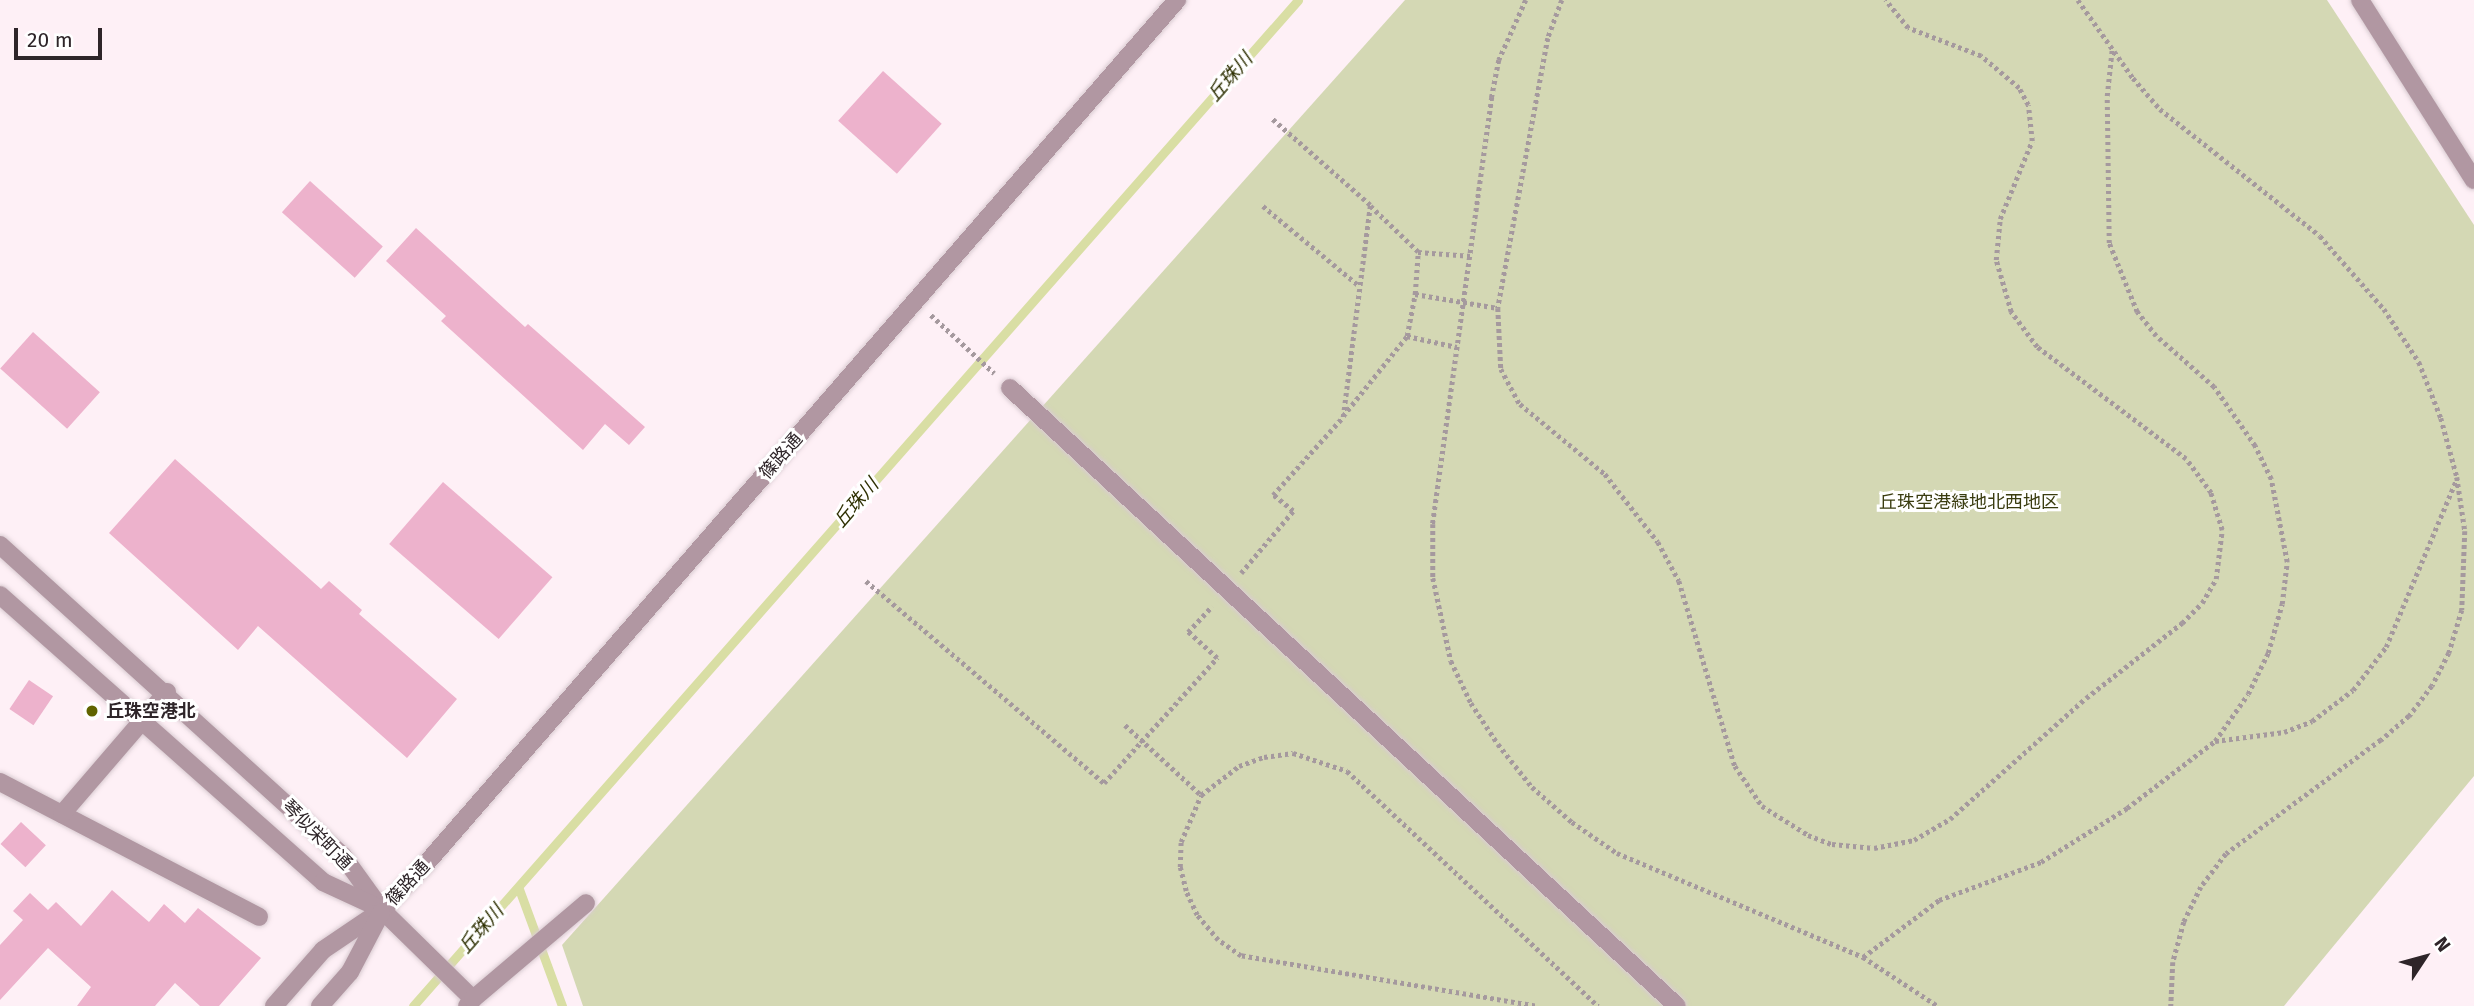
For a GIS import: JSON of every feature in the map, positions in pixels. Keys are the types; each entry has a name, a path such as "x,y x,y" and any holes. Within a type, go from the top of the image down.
{"street":[{"name":"篠路通","path":"320,1006 350,972 383,910 1177,0"},
{"path":"2360,0 2474,180"},
{"path":"1010,388 1230,587 1677,1006"},
{"name":"琴似栄町通","path":"0,545 167,692 343,856 383,910"},
{"name":"琴似栄町通","path":"0,595 323,882 383,910"},
{"path":"62,814 167,692"},
{"path":"0,782 259,917"},
{"path":"383,910 467,998 586,902"},
{"name":"篠路通","path":"274,1006 323,950 383,910"}],"path":[{"path":"1526,0 1499,60 1433,524 1433,578 1451,661 1484,724 1531,788 1617,853 1863,957 1938,1006"},
{"path":"1562,0 1548,38 1498,308 1497,344 1507,386 1543,425 1619,488 1670,562 1735,766 1762,806 1808,835 1832,844 1874,848 1932,833 1965,808 2087,698 2202,603 2216,579 2222,530 2211,493 2186,459 2038,347 2011,312 1996,260 2000,219 2032,141 2028,105 2019,88 1981,56 1908,28 1885,0"},
{"path":"2078,0 2112,48 2161,108 2320,236 2352,269 2419,362 2458,477 2465,531 2462,610 2449,653 2432,686 2409,716 2381,740 2226,855 2201,887 2184,922 2173,962 2171,1006"},
{"path":"1863,957 1939,900 2069,847 2215,741 2248,694 2268,653 2284,583 2283,524 2271,479 2241,424 2214,387 2156,337 2120,278 2109,243 2107,96 2112,48"},
{"path":"1271,118 1370,205 1418,252 1472,256"},
{"path":"1343,417 1370,205"},
{"path":"1263,206 1358,285"},
{"path":"866,581 1104,783 1217,659 1188,632 1230,587 1293,511 1273,495 1343,417 1407,337 1415,294 1418,252"},
{"path":"1415,294 1498,308"},
{"path":"916,300 1010,388"},
{"path":"1407,337 1457,347"},
{"path":"2215,741 2284,732 2312,721 2353,690 2386,647 2458,477"},
{"path":"1125,725 1201,795"},
{"path":"1535,1006 1241,956 1218,940 1197,915 1183,879 1181,842 1201,795 1239,766 1264,757 1293,753 1347,771 1598,1006"}],"green space":[{"name":"丘珠空港緑地北西地区","path":"1405,0 2327,0 2474,225 2474,776 2284,1006 583,1006 562,945"}],"building":[{"path":"883,71 942,124 897,174 838,121"},
{"path":"310,181 383,247 355,278 282,212"},
{"path":"416,228 525,327 528,324 645,427 629,445 605,424 583,450 441,321 446,316 386,261"},
{"path":"33,332 100,392 67,429 0,368"},
{"path":"175,459 321,589 329,581 362,610 359,614 457,699 407,758 258,626 238,650 109,533"},
{"path":"443,482 552,577 499,639 389,544"},
{"path":"29,680 53,696 33,725 9,709"},
{"path":"21,822 46,845 25,867 1,844"},
{"path":"112,890 149,922 164,904 185,923 198,908 261,958 219,1006 200,1006 175,983 155,1006 77,1006 91,987 48,948 0,1000 0,945 23,920 13,911 30,893 48,910 56,902 81,926"}],"waterway":[{"name":"丘珠川","path":"413,1006 1298,0"},
{"path":"519,889 562,1006"}],"place":[{"name":"丘珠空港北","path":"92,711"}]}
